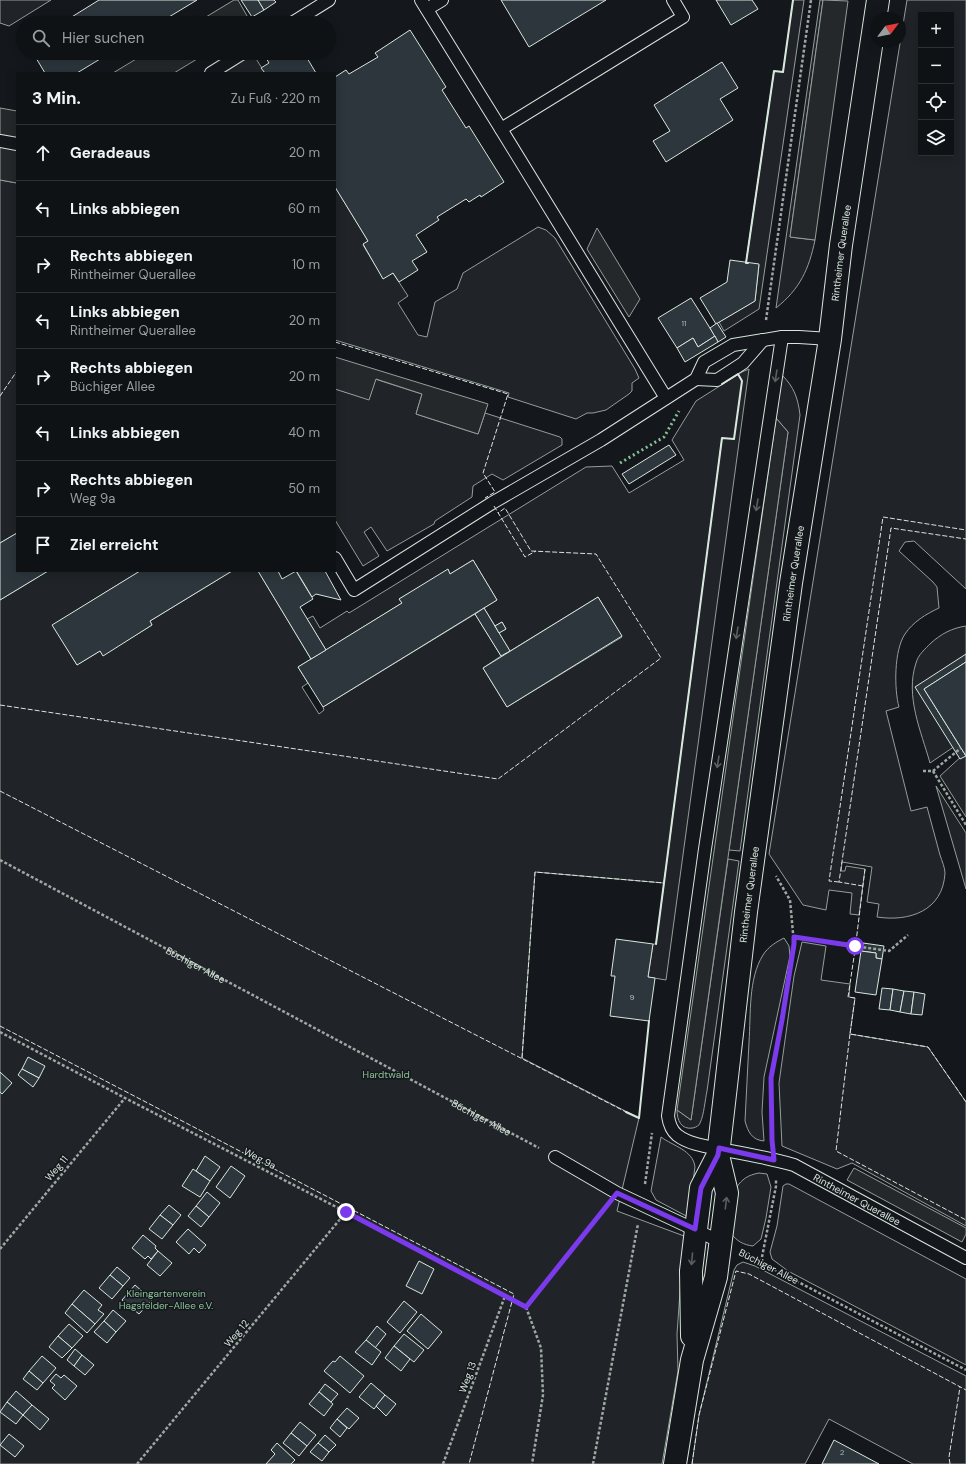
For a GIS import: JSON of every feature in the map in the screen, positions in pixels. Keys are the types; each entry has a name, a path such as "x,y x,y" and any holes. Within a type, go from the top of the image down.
{"street":[{"name":"Rintheimer Querallee","path":"675,1464 692,1360 716,1277 721,1242 727,1193 719,1152 746,912 789,591 830,339 841,245 878,0"},
{"name":"Rintheimer Querallee","path":"692,1360 691,1271 695,1229 701,1188 719,1152"}],"lane":[{"path":"303,16 329,0"},
{"path":"442,0 424,5 666,398"},
{"path":"501,129 683,17 673,0"},
{"path":"213,72 232,60"},
{"path":"0,141 16,144"},
{"path":"336,560 354,590 492,503 601,440 696,379 704,362 734,344 782,337 830,339"},
{"path":"719,1152 692,1143 678,1136 669,1123 668,1116 706,841 782,337"},
{"path":"696,379 717,380 743,363 763,340"},
{"name":"Rintheimer Querallee","path":"719,1152 774,1160 794,1165 966,1258"},
{"path":"555,1157 617,1193 721,1242"}],"path":[{"path":"923,771 932,771 961,748"},
{"path":"932,771 966,825"},
{"name":"Büchiger Allee","path":"0,860 555,1157"},
{"path":"761,1262 776,1186 772,1140 771,1078 794,944 792,918"},
{"path":"794,937 889,951 908,935"},
{"name":"Weg 9a","path":"0,1032 526,1307"},
{"name":"Weg 11","path":"0,1249 125,1098"},
{"path":"532,1464 543,1395 541,1348 526,1307 617,1193"},
{"path":"593,1464 641,1205"},
{"name":"Weg 12","path":"137,1464 346,1212"},
{"name":"Büchiger Allee","path":"721,1242 966,1370"},
{"name":"Weg 13","path":"443,1464 505,1296"}],"green space":[{"path":"0,0 51,0 25,16 16,16 16,22 9,26 0,23"},
{"path":"793,0 804,0 759,309 724,331 719,322 755,301 759,265 746,263 774,71 783,72"},
{"path":"820,0 823,0 790,237 815,240 810,260 802,278 791,293 776,308"},
{"path":"907,0 966,0 966,589 914,541 905,542 899,551 937,587 939,608 916,622 908,630 901,641 896,670 896,690 899,707 886,711 911,811 927,807 945,873 943,886 938,897 931,905 922,911 901,918 877,917 879,904 867,902 872,867 842,862 841,871 845,871 846,866 865,869 859,915 850,914 852,893 829,890 826,910 803,905 769,854 899,48 906,48 905,12"},
{"path":"243,60 257,60 264,72 224,72"},
{"path":"0,180 16,183 16,534 0,543"},
{"path":"336,189 368,241 363,245 383,278 393,273 408,296 398,303 418,335 427,337 435,302 457,289 463,273 538,227 546,230 555,238 635,369 639,378 632,383 632,391 629,394 606,410 587,413 576,419 508,397 509,393 336,340"},
{"path":"749,369 666,980 648,977 653,944 656,944 664,883 535,872 522,1058 639,1118 617,1211 684,1236 677,1334 678,1371 662,1464 0,1464 0,600 46,572 138,572 53,625 77,665 100,651 103,655 152,625 150,621 230,572 259,572 311,659 298,667 308,683 302,687 319,714 324,710 323,707 475,614 501,656 483,668 507,707 622,637 598,597 510,651 499,633 506,629 502,622 495,626 484,608 497,600 473,560 450,574 448,570 399,599 402,603 326,650 307,619 313,616 320,628 347,611 349,613 586,467 612,466 629,493 684,460 672,440 696,401"},
{"path":"782,375 790,384 795,393 800,415 740,851 729,850 788,432 776,418"},
{"path":"375,379 422,394 416,414 478,434 485,413 560,437 562,439 562,445 503,480 492,474 473,486 472,497 435,521 434,524 387,551 371,527 364,532 379,556 363,566 336,522 336,389 369,399"},
{"path":"966,626 966,662 958,744 930,763 913,701 913,675 916,663 922,652 939,637 951,630"},
{"path":"964,754 966,756 966,817 940,776"},
{"path":"936,786 966,833 966,889"},
{"path":"728,859 739,861 707,1091 700,1124 693,1128 689,1128 680,1124 677,1110 691,1120"},
{"path":"784,938 789,946 790,956 764,1077 762,1112 764,1141 756,1139 751,1135 745,1121 751,997 758,964 763,955 772,945"},
{"path":"802,942 826,946 821,980 850,984 849,997 855,998 850,1034 928,1047 966,1102 966,1226 852,1163 837,1169 782,1146 779,1083 794,976"},
{"path":"661,1137 687,1152 693,1161 695,1167 688,1217 656,1200 651,1191"},
{"path":"759,1173 767,1174 771,1187 761,1239 753,1246 740,1242 731,1233 736,1188 746,1178"},
{"path":"789,1184 966,1279 966,1365 788,1271 772,1259 770,1252 777,1226 783,1186"},
{"path":"743,1262 755,1266 966,1376 966,1464 913,1464 829,1419 805,1464 692,1464 699,1415 734,1270 737,1265"}],"shaded area":[{"path":"234,0 238,0 247,16 208,16"},
{"path":"823,0 848,1 815,240 790,237"},
{"path":"134,60 195,60 176,72 115,72"},
{"path":"0,108 16,111 16,183 0,180"},
{"path":"597,228 640,299 629,317 587,249"},
{"path":"336,357 488,404 478,434 416,414 422,394 376,379 369,400 336,389"},
{"path":"776,418 788,432 691,1120 677,1110"},
{"path":"854,1168 966,1228 966,1234 962,1242 847,1180"}],"building":[{"path":"99,0 197,0 171,16 73,16"},
{"path":"241,0 258,0 264,10 251,16"},
{"path":"258,0 274,0 276,2 264,10"},
{"path":"501,0 606,0 529,47"},
{"path":"716,0 752,0 758,9 731,25"},
{"path":"410,30 446,87 442,90 466,128 469,126 504,182 481,197 480,195 469,202 466,199 437,217 439,220 416,235 427,252 412,261 418,270 399,282 393,273 383,279 363,244 368,241 336,189 336,76 346,70 349,74 378,57 375,53"},
{"path":"37,60 98,60 79,72 44,72"},
{"path":"267,60 308,60 315,72 264,72 261,68 269,63"},
{"path":"722,62 738,88 720,99 733,120 666,162 653,141 670,131 654,105"},
{"path":"730,260 759,264 755,301 716,324 700,298 727,282"},
{"path":"691,298 715,336 698,347 693,338 677,348 658,318"},
{"path":"717,323 726,337 718,342 710,328"},
{"path":"715,336 718,342 685,362 677,348 693,338 698,347"},
{"path":"669,445 676,455 629,484 622,474"},
{"path":"16,534 16,572 46,572 0,600 0,543"},
{"path":"473,560 497,600 323,707 298,667 402,603 399,599 448,569 450,574"},
{"path":"138,572 230,572 150,621 152,625 103,656 100,651 77,665 52,625"},
{"path":"259,572 278,572 282,579 297,572 313,599 300,607 326,650 311,659"},
{"path":"297,572 326,572 341,600 316,594 312,597"},
{"path":"598,597 622,636 507,707 483,668"},
{"path":"484,608 510,651 501,656 475,614"},
{"path":"502,622 506,629 499,633 495,626"},
{"path":"966,654 966,662 924,689 966,756 960,759 915,687"},
{"path":"966,662 966,756 924,689"},
{"path":"616,939 653,944 648,977 655,978 649,1021 610,1016 615,976 611,976"},
{"path":"863,943 884,946 882,959 876,958 876,953 861,951"},
{"path":"861,951 876,953 876,958 882,959 876,995 855,992"},
{"path":"882,988 893,989 890,1010 879,1009"},
{"path":"893,989 904,991 900,1012 890,1010"},
{"path":"904,991 914,992 911,1014 900,1012"},
{"path":"914,992 925,994 922,1015 911,1014"},
{"path":"28,1057 45,1066 39,1078 22,1069"},
{"path":"22,1069 39,1078 33,1087 18,1075"},
{"path":"0,1072 12,1083 2,1094 0,1092"},
{"path":"205,1156 220,1167 210,1181 196,1171"},
{"path":"231,1166 245,1176 230,1198 216,1187"},
{"path":"193,1169 210,1181 200,1197 182,1186"},
{"path":"207,1192 220,1203 209,1217 196,1206"},
{"path":"169,1205 181,1215 173,1225 160,1215"},
{"path":"196,1206 209,1217 201,1227 188,1216"},
{"path":"160,1215 173,1225 162,1239 149,1229"},
{"path":"188,1229 206,1245 199,1253 194,1248 189,1254 176,1242"},
{"path":"143,1235 156,1246 155,1248 158,1251 151,1259 148,1256 145,1259 132,1248"},
{"path":"158,1251 172,1263 160,1276 147,1265"},
{"path":"419,1261 434,1269 422,1294 406,1286"},
{"path":"117,1267 130,1278 123,1286 110,1275"},
{"path":"110,1275 123,1286 112,1299 99,1288"},
{"path":"135,1285 152,1300 139,1314 122,1300"},
{"path":"84,1290 102,1305 98,1310 104,1314 95,1324 72,1304"},
{"path":"404,1301 417,1312 400,1333 387,1322"},
{"path":"72,1304 95,1324 87,1333 65,1313"},
{"path":"113,1310 126,1321 116,1332 104,1321"},
{"path":"421,1314 442,1332 428,1349 407,1331"},
{"path":"104,1321 116,1332 107,1343 94,1332"},
{"path":"69,1324 83,1336 72,1348 58,1336"},
{"path":"377,1326 386,1334 375,1348 366,1340"},
{"path":"404,1334 424,1350 414,1362 394,1346"},
{"path":"58,1336 72,1348 62,1358 49,1347"},
{"path":"366,1340 381,1352 372,1365 355,1352"},
{"path":"394,1346 410,1359 401,1371 385,1358"},
{"path":"75,1349 82,1355 74,1366 67,1360"},
{"path":"82,1355 94,1365 85,1375 74,1366"},
{"path":"42,1356 56,1368 43,1383 29,1371"},
{"path":"340,1356 364,1376 350,1393 324,1371"},
{"path":"29,1371 43,1383 37,1390 23,1379"},
{"path":"56,1374 61,1378 64,1375 77,1386 65,1400 52,1388 55,1385 50,1381"},
{"path":"371,1383 385,1395 374,1409 359,1397"},
{"path":"325,1384 338,1394 331,1402 319,1392"},
{"path":"16,1391 32,1405 23,1415 7,1402"},
{"path":"319,1392 333,1404 324,1416 309,1404"},
{"path":"385,1395 396,1404 386,1416 376,1406"},
{"path":"7,1402 23,1415 16,1424 0,1412"},
{"path":"32,1405 49,1419 40,1430 23,1415"},
{"path":"347,1408 359,1418 349,1429 337,1419"},
{"path":"337,1419 347,1428 340,1437 330,1428"},
{"path":"300,1422 316,1435 307,1446 291,1433"},
{"path":"291,1433 307,1446 299,1456 283,1443"},
{"path":"9,1434 24,1446 15,1457 0,1445"},
{"path":"325,1435 336,1445 329,1452 318,1443"},
{"path":"834,1440 879,1464 822,1464"},
{"path":"277,1443 295,1460 291,1464 266,1464 275,1454 271,1450"},
{"path":"318,1443 329,1452 322,1461 310,1452"}],"hedge":[{"path":"620,463 664,437 679,411"}],"fence":[{"path":"746,263 774,71"},
{"path":"336,342 508,394 483,473 495,492 485,498"},
{"path":"0,396 16,372"},
{"path":"522,1058 535,872 664,883 722,438"},
{"path":"494,506 525,557 536,551"},
{"path":"0,705 498,779 661,658 596,554 531,551 505,508 498,513"},
{"path":"839,882 829,881 883,517 966,530"},
{"path":"863,886 839,882 891,528 966,539"},
{"path":"0,791 626,1112"},
{"path":"864,944 856,942 865,869"},
{"path":"861,951 855,950 848,997 855,998 850,1034 928,1047 966,1102"},
{"path":"0,1026 514,1294 469,1464"},
{"path":"850,1034 836,1151 966,1220"},
{"path":"692,1464 699,1415 736,1271 749,1274 966,1390"},
{"path":"950,1464 949,1457 960,1387"}],"wall":[{"path":"748,263 746,263 774,71 783,72 793,0"},
{"path":"656,944 722,438 734,439 742,381 738,374 722,384"},
{"path":"626,1112 639,1118 649,1021"}],"route":[{"path":"346,1212 526,1307 617,1193 695,1229 701,1188 718,1155 719,1148 774,1160 772,1140 771,1078 782,1020 794,937 855,946"}],"park label":[{"name":"Hardtwald","path":"386,1074"},
{"name":"Kleingartenverein Hagsfelder-Allee e.V.","path":"166,1298"}]}
